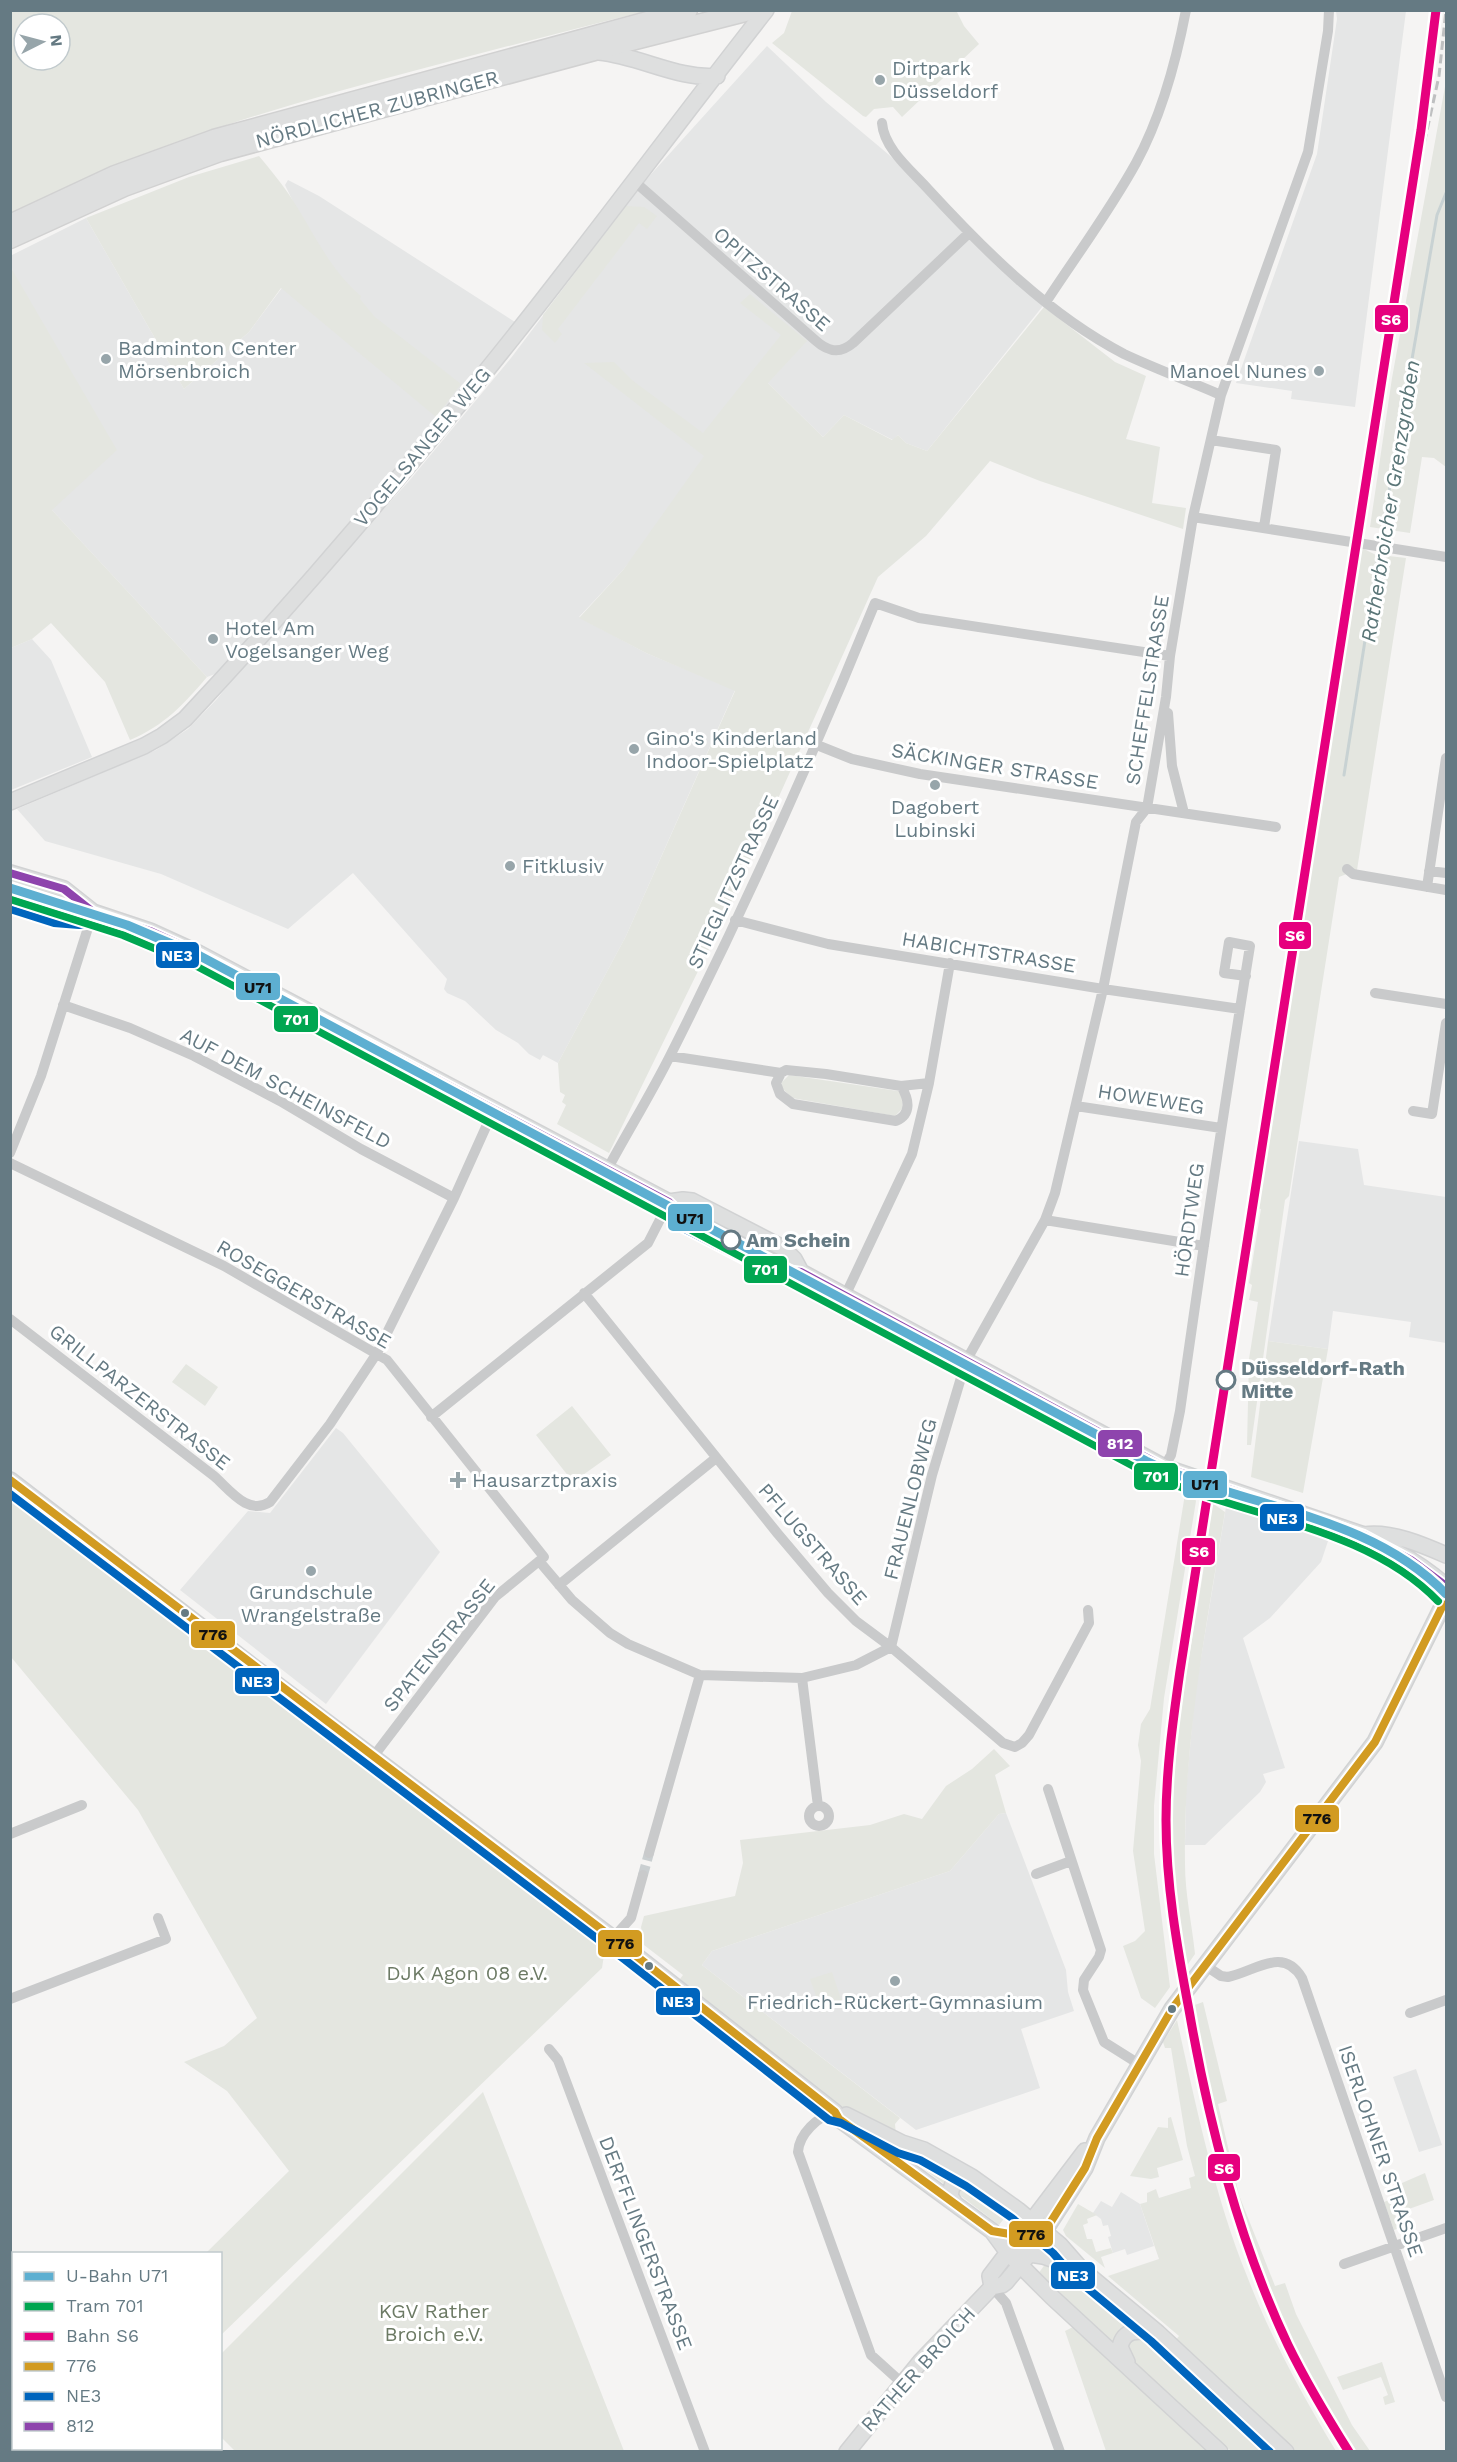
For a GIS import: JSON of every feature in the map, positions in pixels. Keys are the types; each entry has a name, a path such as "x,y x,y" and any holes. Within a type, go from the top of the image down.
{"main road":[{"name":"NÖRDLICHER ZUBRINGER","path":"10,224 116,175 214,139 306,112 688,10"},
{"name":"NÖRDLICHER ZUBRINGER","path":"10,239 124,187 220,152 753,10"},
{"name":"VOGELSANGER WEG","path":"10,802 144,746 185,719 301,590 432,438 517,333 766,10"},
{"path":"594,51 633,57 695,77 717,76"},
{"path":"686,75 697,91 697,101"},
{"path":"10,873 64,890 93,912 150,931 196,952 669,1202 684,1217 787,1270 801,1272 1164,1467 1364,1535 1427,1571 1446,1586"},
{"path":"10,898 56,913 79,915 93,912"},
{"path":"10,1480 613,1938 835,2112 839,2119 992,2231 1009,2254 1081,2269"},
{"path":"1364,1535 1378,1534 1425,1546 1446,1556"},
{"path":"1006,2282 1025,2259 1039,2227 1085,2168 1097,2138 1172,2009 1375,1742 1446,1599"},
{"path":"835,2112 844,2114 902,2143 924,2150 972,2177 1039,2227 1081,2269 1158,2333 1271,2446 1286,2451"},
{"path":"954,2202 950,2196 952,2186 963,2179 972,2177"},
{"path":"992,2231 1022,2236 1039,2227"},
{"name":"RATHER BROICH","path":"992,2287 990,2276 1022,2236"},
{"path":"1025,2259 1037,2282 1221,2451"},
{"name":"RATHER BROICH","path":"847,2451 903,2383 992,2287 1027,2279 1037,2282"},
{"path":"1130,2367 1121,2352 1121,2342 1125,2336 1133,2331 1158,2333"}],"street":[{"path":"1046,302 1098,228 1143,148 1161,105 1186,10"},
{"name":"SCHEFFELSTRASSE","path":"966,1361 1045,1220 1061,1174 1103,989 1136,822 1147,808 1193,517 1221,395 1308,152 1328,31 1329,10"},
{"path":"882,123 890,145 903,162 969,233 1016,278 1046,302 1124,353 1221,395"},
{"name":"OPITZSTRASSE","path":"634,181 814,340 831,351 843,350 853,344 969,233"},
{"path":"1211,440 1276,450 1264,527"},
{"path":"1193,517 1446,557"},
{"name":"STIEGLITZSTRASSE","path":"608,1170 670,1056 735,920 817,744 875,603 919,618 1170,656"},
{"path":"1166,697 1172,766 1184,813"},
{"name":"SÄCKINGER STRASSE","path":"817,744 852,759 890,768 1276,827"},
{"path":"1427,886 1446,758"},
{"path":"1347,869 1353,874 1446,890"},
{"path":"1429,871 1446,873"},
{"path":"10,1153 42,1076 93,912"},
{"name":"HABICHTSTRASSE","path":"735,920 828,944 1240,1009"},
{"path":"845,1296 906,1171 930,1083 950,963"},
{"name":"HÖRDTWEG","path":"1164,1467 1171,1455 1180,1411 1221,1128 1246,976"},
{"path":"1375,993 1446,1004"},
{"name":"AUF DEM SCHEINSFELD","path":"63,1005 130,1028 194,1056 454,1198"},
{"path":"1413,1111 1432,1114 1446,1023"},
{"path":"670,1056 781,1073"},
{"path":"919,1126 788,1102 777,1089 776,1083 781,1073 786,1070 901,1086 930,1083"},
{"path":"896,1121 903,1117 908,1108 906,1094 901,1086"},
{"name":"HOWEWEG","path":"1076,1106 1221,1128"},
{"path":"377,1353 454,1198 494,1109"},
{"name":"ROSEGGERSTRASSE","path":"10,1163 224,1266 387,1360 542,1559"},
{"path":"431,1418 648,1243 669,1202"},
{"path":"1045,1220 1204,1246"},
{"name":"PFLUGSTRASSE","path":"585,1293 716,1458 828,1593 856,1621 891,1647 1003,1743 1015,1746 1022,1743 1029,1735 1089,1623 1088,1610"},
{"name":"GRILLPARZERSTRASSE","path":"10,1319 214,1476 246,1504 258,1507 270,1502 330,1424 377,1353"},
{"name":"FRAUENLOBWEG","path":"891,1647 932,1475 966,1361"},
{"path":"559,1585 716,1458"},
{"path":"542,1559 559,1585 610,1633 628,1644 700,1675 802,1678 858,1664 891,1647"},
{"name":"SPATENSTRASSE","path":"373,1757 495,1597 542,1559"},
{"path":"649,1853 700,1675"},
{"path":"802,1678 818,1806"},
{"path":"1048,1789 1101,1950 1084,1980 1083,1990 1104,2042 1139,2064"},
{"path":"10,1834 82,1805"},
{"path":"1036,1874 1071,1861"},
{"path":"613,1938 631,1918 643,1875"},
{"path":"10,1999 166,1939 158,1918"},
{"name":"ISERLOHNER STRASSE","path":"1206,1966 1224,1977 1281,1961 1292,1964 1302,1978 1446,2397"},
{"path":"1410,2013 1446,2000"},
{"name":"DERFFLINGERSTRASSE","path":"549,2049 558,2060 705,2451"},
{"path":"835,2112 817,2120 801,2139 798,2151 871,2355 903,2383"},
{"path":"1344,2264 1446,2228"},
{"path":"992,2287 1006,2303 1060,2451"}],"shaded area":[{"path":"1336,11 1406,11 1355,407 1291,399 1292,391 1236,383 1317,154 1337,19"},
{"path":"767,46 826,102 888,154 1046,302 927,451 906,443 898,435 893,440 844,415 823,437 768,383 623,570 579,617 646,653 735,690 626,936 558,1063 543,1055 540,1060 529,1054 518,1043 496,1030 465,1001 447,993 444,989 447,979 353,873 288,929 161,874 45,841 17,809 156,750 188,729 217,699 253,653 409,481 511,358 644,182"},
{"path":"288,180 319,196 518,324 223,671 207,677 52,510 10,256 86,218 184,389 249,332 314,245 285,185"},
{"path":"32,639 51,660 92,757 11,790 11,648"},
{"path":"1299,1141 1358,1149 1364,1185 1446,1197 1446,1343 1409,1337 1411,1322 1333,1311 1328,1349 1268,1341"},
{"name":"Grundschule Wrangelstraße","path":"336,1428 343,1433 440,1552 326,1704 180,1590 248,1511 270,1513"},
{"path":"1227,1501 1331,1532 1321,1562 1270,1618 1243,1638 1285,1768 1263,1774 1266,1782 1260,1792 1205,1845 1185,1845 1186,1790 1195,1694"},
{"name":"Friedrich-Rückert-Gymnasium","path":"1006,1813 1066,1970 1068,1992 1074,2011 1021,2029 1040,2088 916,2130 702,1965 712,1951 950,1871 999,1814"},
{"path":"1416,2069 1442,2145 1419,2152 1393,2077"},
{"path":"1121,2192 1140,2204 1154,2246 1127,2255 1125,2249 1113,2253 1108,2237 1111,2236 1108,2225 1103,2226 1101,2219 1093,2213 1101,2201 1112,2207"}],"green space":[{"name":"Dirtpark Düsseldorf","path":"956,10 964,26 979,44 902,117 893,107 874,109 866,117 863,116 772,43 784,33 792,11"},
{"path":"10,11 646,11 417,70 261,114 158,149 59,191 11,215"},
{"path":"1446,81 1446,467 1434,458 1422,457 1410,533 1370,527 1392,378"},
{"path":"259,156 288,193 329,260 361,296 360,299 375,317 461,384 436,417 281,288 249,332 184,389 86,218 189,177"},
{"path":"626,206 644,207 657,216 647,229 639,223 558,329 562,334 555,343 542,330 543,315"},
{"path":"10,266 117,450 52,510 207,677 173,713 153,728 130,740 105,682 51,623 32,639 11,648"},
{"path":"750,294 807,341 768,383 823,437 844,415 892,440 898,435 906,443 927,451 1044,307 1115,362 1146,376 1126,439 1160,447 1152,503 1186,508 1183,529 1040,481 990,461 926,536 878,577 725,916 609,1153 557,1124 566,1105 562,1102 565,1095 560,1092 558,1063 626,936 735,691 646,653 579,618 623,570 704,456 584,363 614,362 632,380 703,433 781,335 740,303"},
{"path":"1360,547 1378,556 1344,775 1380,555 1406,558 1357,870 1339,877 1289,1196 1285,1200 1251,1445 1247,1445 1249,1359 1258,1302 1249,1300 1252,1285 1249,1283 1261,1209 1256,1208 1285,1036"},
{"path":"789,1075 898,1091 903,1108 895,1116 792,1098 782,1088 782,1082"},
{"path":"1268,1341 1328,1349 1303,1493 1251,1477"},
{"path":"186,1364 218,1387 205,1406 172,1382"},
{"path":"572,1406 611,1455 573,1482 536,1435"},
{"name":"DJK Agon 08 e.V.","path":"10,1490 605,1949 602,1968 222,2334 222,2252 207,2252 289,2171 227,2091 184,2062 224,2046 257,2018 138,1810 11,1657"},
{"path":"1185,1494 1194,1497 1196,1501 1164,1698 1154,1806 1154,1854 1170,1987 1155,2008 1141,1998 1123,1946 1135,1941 1145,1931 1133,1851 1141,1761 1138,1745 1141,1724 1150,1709"},
{"path":"1212,1503 1225,1512 1203,1643 1188,1775 1185,1875 1195,1954 1186,1967 1183,1961 1175,1884 1174,1782 1183,1693"},
{"path":"994,1749 1010,1766 995,1775 1006,1813 999,1814 950,1871 712,1951 702,1965 900,2118 895,2124 896,2135 830,2104 711,2010 680,1979 683,1975 644,1945 641,1927 644,1916 735,1896 743,1863 740,1840 870,1825 904,1814 922,1819 946,1786 972,1769"},
{"path":"832,1972 843,2005 822,2013 810,1979"},
{"path":"1203,2002 1227,2101 1218,2104 1239,2195 1275,2286 1285,2283 1296,2314 1352,2425 1370,2451 1354,2451 1333,2417 1294,2346 1261,2272 1234,2196 1214,2119 1192,2006"},
{"path":"1177,2020 1207,2150 1235,2245 1277,2344 1336,2451 1294,2451 1175,2341 1179,2336 1108,2276 1159,2259 1140,2204 1147,2202 1147,2193 1156,2189 1159,2198 1191,2188 1189,2178 1195,2176 1187,2146 1171,2048 1165,2048 1163,2042"},
{"name":"KGV Rather Broich e.V.","path":"483,2092 624,2451 235,2451 222,2438 222,2353"},
{"path":"1171,2117 1183,2160 1157,2168 1159,2177 1151,2179 1130,2176 1158,2127 1168,2128 1168,2118"},
{"path":"881,2140 960,2176 948,2187 920,2166 881,2143"},
{"path":"1425,2173 1434,2200 1395,2214 1399,2228 1394,2230 1384,2202 1399,2196 1395,2186"},
{"path":"971,2184 1010,2211 999,2225 957,2193 962,2187"},
{"path":"1078,2204 1097,2215 1087,2219 1088,2223 1083,2225 1087,2239 1092,2239 1096,2252 1111,2248 1113,2253 1101,2257 1105,2268 1066,2236 1063,2230"},
{"path":"1046,2263 1130,2324 1114,2345 1038,2274"},
{"path":"1075,2326 1211,2451 1106,2451 1065,2331"},
{"path":"1147,2336 1207,2389 1223,2398 1270,2447 1269,2451 1231,2451 1129,2362 1124,2341"},
{"path":"1382,2362 1395,2402 1385,2405 1383,2397 1388,2395 1381,2377 1343,2390 1337,2377"}],"waterway":[{"name":"Ratherbroicher Grenzgraben","path":"1344,775 1381,538 1437,215 1446,193"}],"tunnel":[{"path":"643,1875 649,1853"}],"railway":[{"path":"1404,235 1439,76 1446,10"}],"metro line":[{"name":"U71","path":"10,888 127,925 200,956 1146,1461 1184,1477 1342,1529 1380,1546 1415,1567 1446,1594"}],"tram line":[{"name":"701","path":"10,899 123,935 195,965 1141,1470 1178,1486 1297,1524 1373,1554 1408,1575 1438,1601"}],"rail line":[{"name":"S6","path":"1349,2452 1302,2372 1270,2305 1227,2180 1206,2096 1176,1939 1166,1844 1166,1801 1170,1745 1180,1671 1421,130 1436,10"}],"transit line":[{"name":"812","path":"10,873 64,889 93,912 150,931 196,952 669,1202 684,1217 787,1270 801,1272 1164,1467 1364,1535 1411,1560 1446,1586"},
{"name":"NE3","path":"10,909 54,923 79,925 92,923 146,941 191,961 663,1211 679,1226 782,1279 798,1282 1159,1476 1359,1544 1406,1569 1439,1594"},
{"name":"776","path":"10,1480 630,1951 835,2112 839,2119 992,2231 1022,2236 1045,2231 1085,2168 1097,2138 1172,2009 1375,1742 1446,1599"},
{"name":"NE3","path":"10,1494 624,1959 829,2120 841,2123 898,2153 920,2160 966,2186 1012,2218 1053,2253 1074,2277 1151,2341 1270,2452"}],"place":[{"name":"Dirtpark Düsseldorf","path":"880,80"},
{"name":"Badminton Center Mörsenbroich","path":"106,359"},
{"name":"Manoel Nunes","path":"1319,371"},
{"name":"Hotel Am Vogelsanger Weg","path":"213,639"},
{"name":"Gino's Kinderland Indoor-Spielplatz","path":"634,749"},
{"name":"Dagobert Lubinski","path":"935,785"},
{"name":"Fitklusiv","path":"510,866"},
{"name":"Am Schein","path":"731,1240"},
{"name":"Düsseldorf-Rath Mitte","path":"1226,1380"},
{"name":"Hausarztpraxis","path":"458,1480"},
{"name":"Grundschule Wrangelstraße","path":"311,1571"},
{"name":"Friedrich-Rückert-Gymnasium","path":"895,1981"}]}
